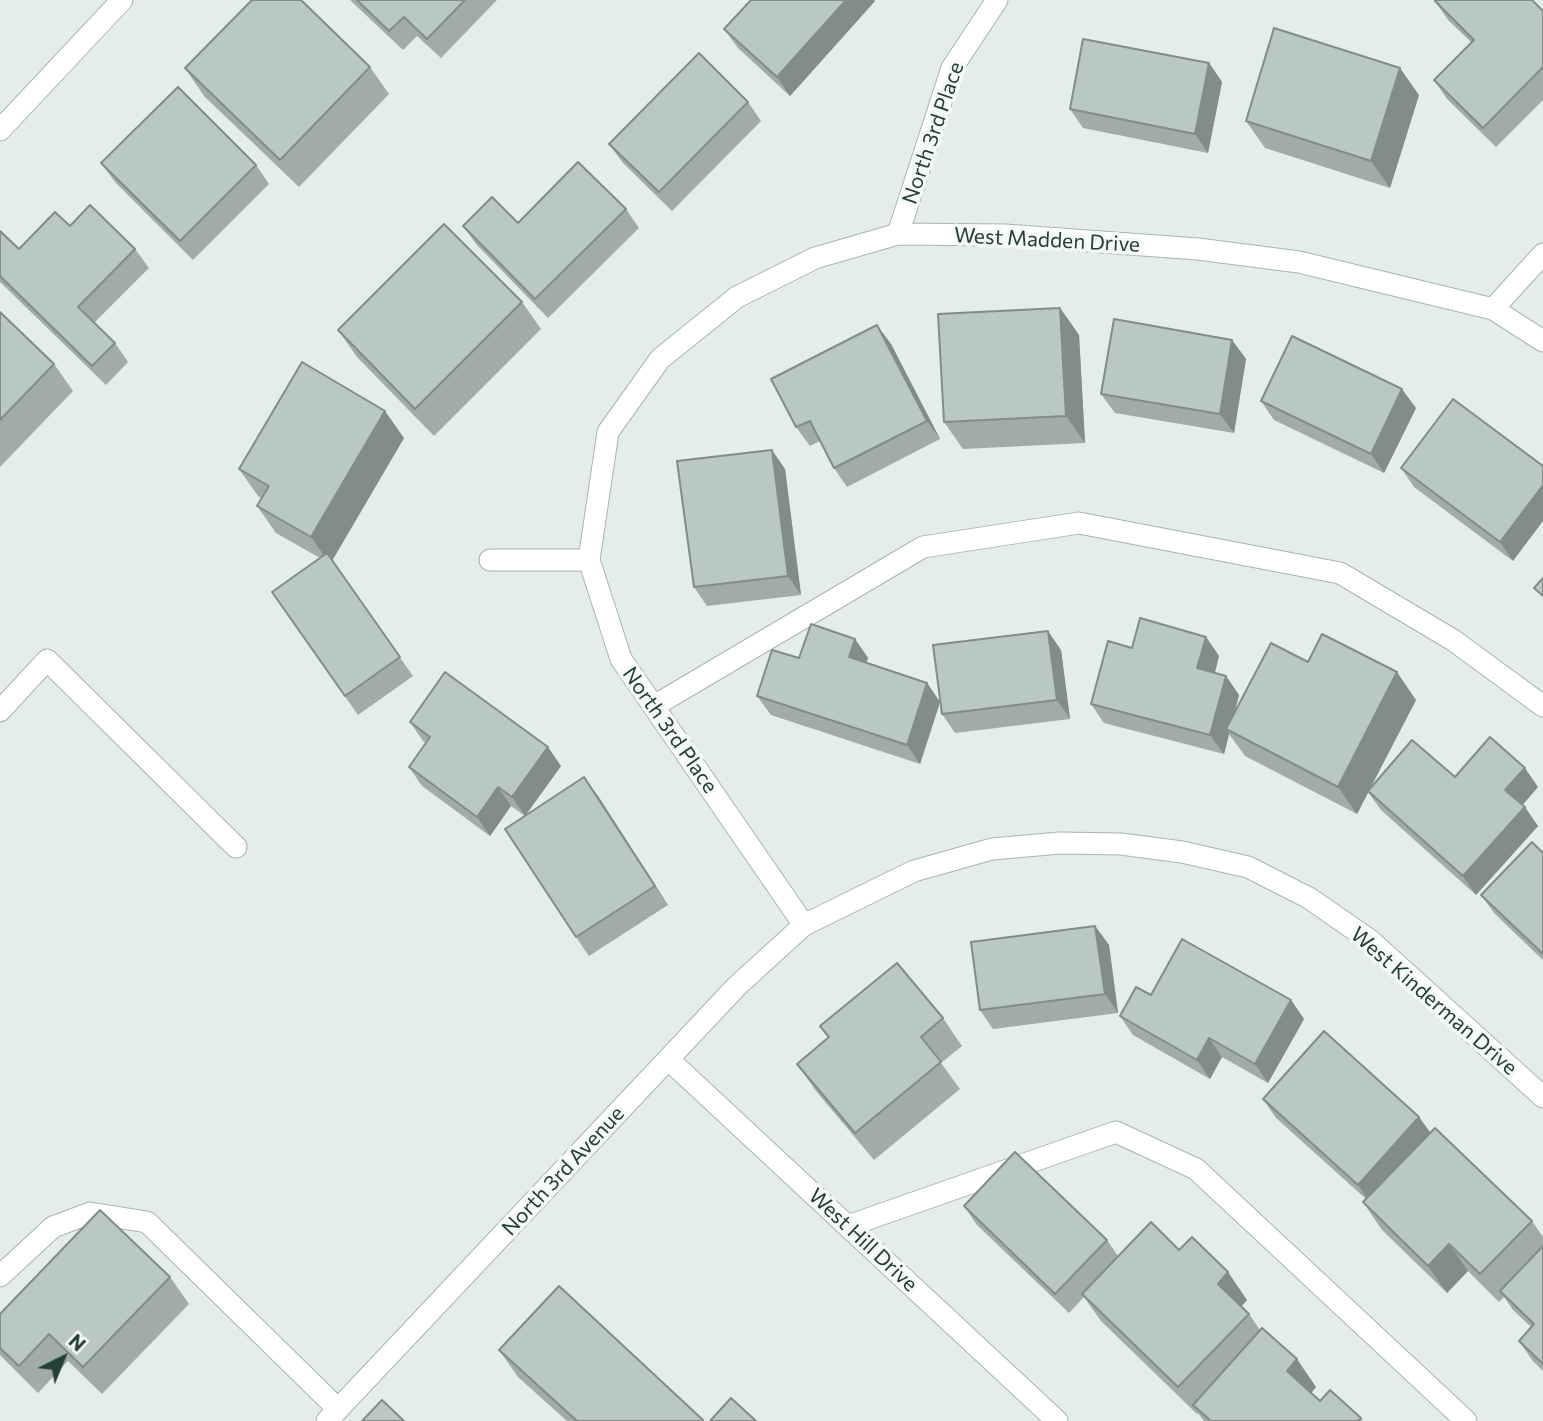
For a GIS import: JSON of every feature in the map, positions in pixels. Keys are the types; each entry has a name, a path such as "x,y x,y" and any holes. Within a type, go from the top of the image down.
{"street":[{"path":"0,130 122,0"},
{"name":"North 3rd Place","path":"898,234 952,68 997,0"},
{"name":"West Madden Drive","path":"608,432 660,359 737,298 815,258 898,234 1005,235 1198,249 1299,262 1493,309 1543,341"},
{"path":"1493,309 1543,254"},
{"name":"North 3rd Place","path":"608,432 589,560 621,659 804,925"},
{"path":"654,706 923,547 1079,523 1340,573 1452,640 1543,706"},
{"path":"490,560 589,560"},
{"path":"0,711 47,660 236,847"},
{"name":"West Kinderman Drive","path":"804,925 914,872 992,849 1060,843 1121,844 1182,852 1248,867 1308,898 1371,941 1543,1097"},
{"name":"North 3rd Avenue","path":"333,1415 737,986 804,925"},
{"name":"West Hill Drive","path":"668,1059 1057,1421"},
{"path":"848,1226 1116,1132 1196,1169 1466,1421"},
{"path":"0,1276 53,1227 90,1213 147,1222 333,1415"}],"building":[{"path":"252,0 301,0 370,67 280,160 185,68"},
{"path":"357,0 465,0 427,39 404,17 389,31"},
{"path":"751,0 846,0 777,77 724,29"},
{"path":"1435,0 1532,0 1543,11 1543,67 1483,128 1434,80 1474,40"},
{"path":"1274,28 1400,68 1371,161 1246,121"},
{"path":"1083,39 1209,63 1195,134 1070,109"},
{"path":"699,53 748,102 659,192 609,144"},
{"path":"178,87 256,165 180,241 101,163"},
{"path":"578,162 626,209 535,299 463,226 492,197 518,223"},
{"path":"90,205 135,249 78,307 115,343 92,366 0,276 0,231 19,249 55,212 70,226"},
{"path":"444,224 522,302 415,409 338,330"},
{"path":"1060,308 1066,416 944,422 938,314"},
{"path":"0,312 54,364 0,420"},
{"path":"1114,319 1232,340 1220,414 1101,394"},
{"path":"877,325 927,421 834,468 810,421 796,427 771,379"},
{"path":"1292,336 1402,389 1371,454 1261,401"},
{"path":"302,362 385,411 311,537 257,506 269,486 239,469"},
{"path":"1453,399 1543,466 1543,485 1500,542 1401,468"},
{"path":"772,450 788,576 694,587 677,461"},
{"path":"327,553 400,657 345,696 272,592"},
{"path":"1543,578 1543,596 1534,588"},
{"path":"1140,618 1206,637 1197,668 1226,676 1210,735 1091,704 1108,641 1132,648"},
{"path":"811,624 855,639 849,657 927,683 907,745 757,696 772,650 799,658"},
{"path":"1048,631 1057,700 942,714 933,645"},
{"path":"1322,634 1397,672 1338,787 1226,729 1271,643 1308,662"},
{"path":"445,672 548,747 512,797 498,787 477,817 409,767 430,737 410,722"},
{"path":"1490,737 1525,768 1505,790 1525,807 1463,876 1368,791 1412,740 1455,777"},
{"path":"584,777 655,886 576,937 505,829"},
{"path":"1532,842 1543,853 1543,954 1481,895"},
{"path":"1095,926 1105,994 980,1010 971,942"},
{"path":"1182,939 1291,1000 1255,1064 1209,1038 1197,1060 1120,1016 1136,987 1151,995"},
{"path":"897,963 943,1018 921,1037 941,1062 855,1133 797,1064 829,1037 820,1026"},
{"path":"1324,1031 1419,1117 1358,1185 1263,1099"},
{"path":"1435,1128 1532,1221 1480,1274 1449,1244 1428,1266 1363,1202"},
{"path":"1015,1152 1107,1240 1055,1294 964,1206"},
{"path":"100,1210 170,1277 83,1367 49,1334 19,1366 0,1348 0,1314"},
{"path":"1151,1222 1179,1250 1192,1237 1228,1272 1218,1284 1249,1314 1178,1387 1082,1294"},
{"path":"1543,1246 1543,1364 1519,1341 1534,1324 1500,1291"},
{"path":"559,1286 703,1420 577,1421 499,1350"},
{"path":"1262,1328 1297,1359 1287,1371 1320,1401 1330,1390 1361,1418 1358,1421 1211,1421 1193,1405"},
{"path":"731,1398 756,1421 710,1421"},
{"path":"382,1400 404,1421 362,1421"}]}
